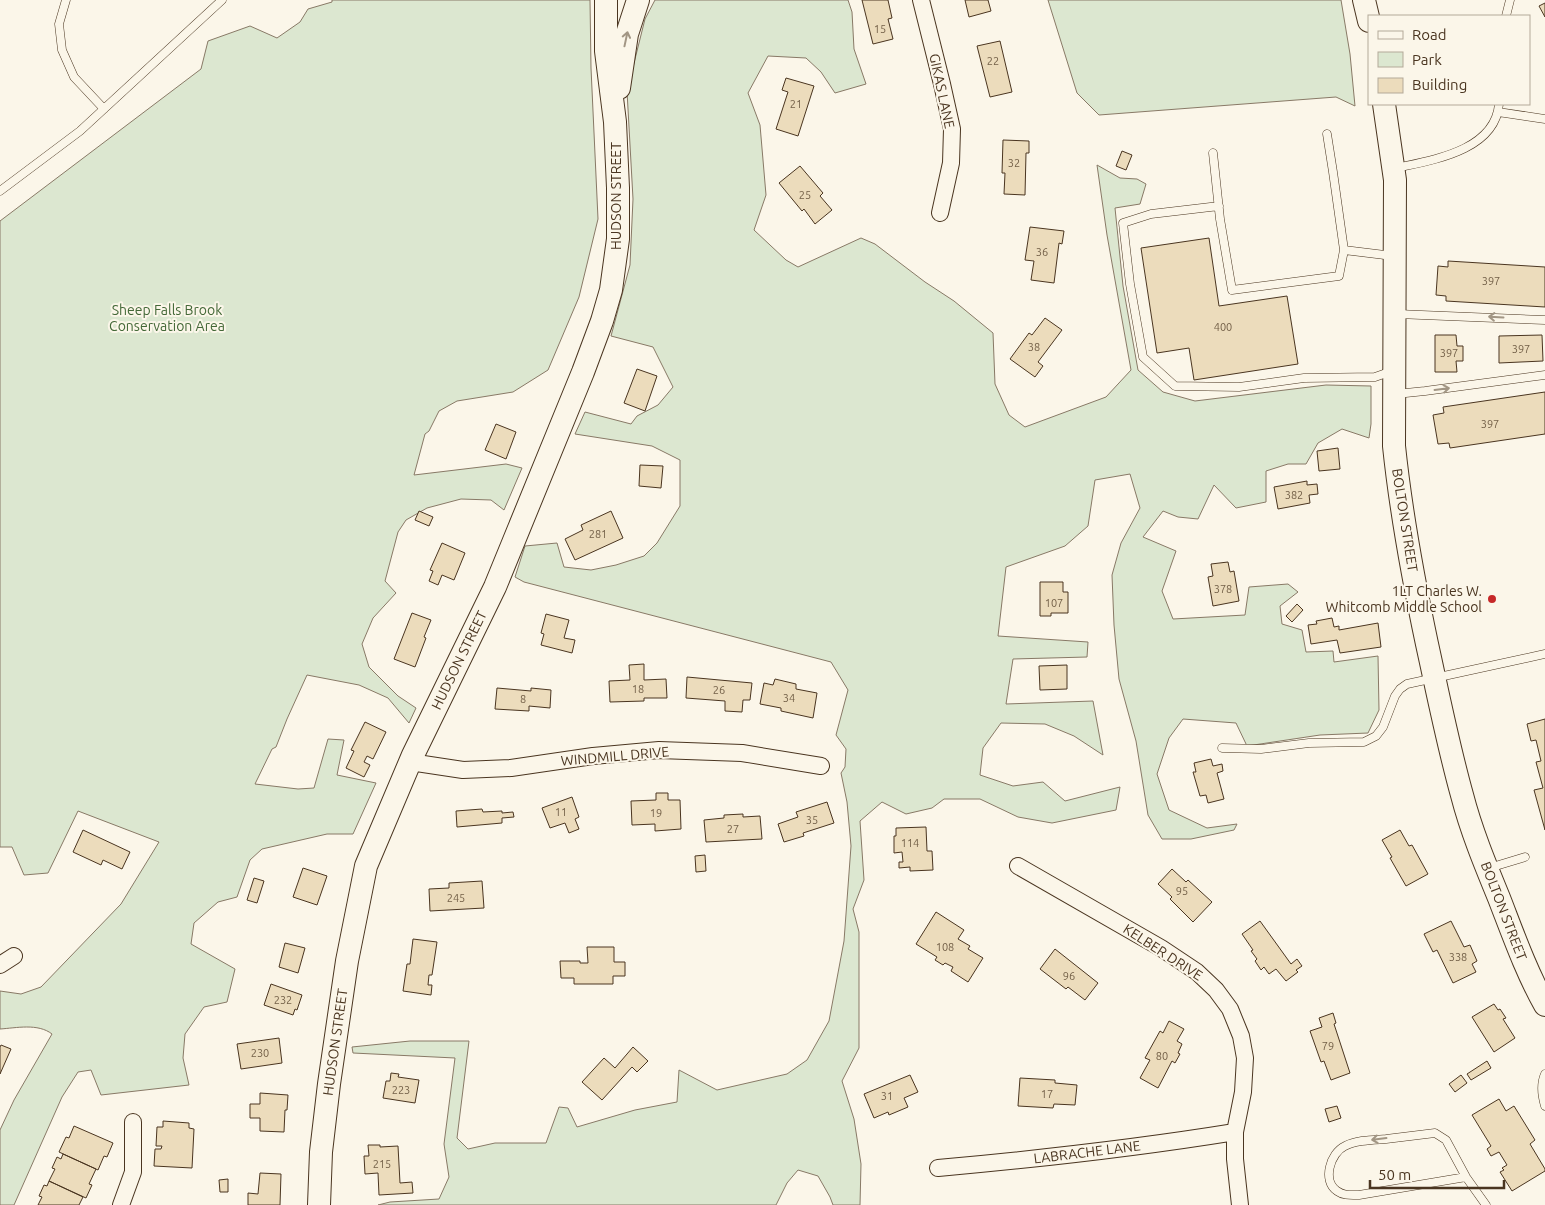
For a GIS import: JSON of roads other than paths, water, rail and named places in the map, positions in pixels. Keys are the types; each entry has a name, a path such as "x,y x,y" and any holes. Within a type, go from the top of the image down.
{"street":[{"name":"HUDSON STREET","path":"319,1205 321,1152 329,1084 347,961 366,866 410,762 495,587 583,372 611,290 618,239 615,122 606,52 606,0"},
{"name":"HUDSON STREET","path":"615,122 624,47 638,0"},
{"name":"GIKAS LANE","path":"921,0 952,129 951,163 940,213"},
{"path":"1364,0 1368,17"},
{"name":"BOLTON STREET","path":"1384,105 1394,169 1396,256 1394,446 1399,491 1416,591 1434,679 1462,796 1487,868 1524,962 1545,1005"},
{"name":"WINDMILL DRIVE","path":"410,762 464,770 511,768 593,756 660,750 742,753 820,766"},
{"name":"KELBER DRIVE","path":"1018,866 1160,948 1197,972 1216,990 1230,1009 1241,1036 1245,1058 1243,1092 1235,1132 1235,1159 1240,1205"},
{"path":"121,1205 133,1172 133,1122"},
{"name":"LABRACHE LANE","path":"938,1168 1167,1143 1235,1132"}],"lane":[{"path":"66,0 59,24 62,50 74,77 104,109"},
{"path":"0,191 64,144 222,0"},
{"path":"1506,15 1510,0"},
{"path":"1394,169 1442,158 1463,149 1481,138 1495,120 1499,105"},
{"path":"1498,112 1545,119"},
{"path":"1213,153 1232,290 1339,276 1344,250 1327,134"},
{"path":"1219,206 1151,214 1123,223 1130,284 1143,357 1175,386 1239,387 1304,378 1375,378 1394,371"},
{"path":"1344,250 1396,256"},
{"path":"1395,314 1545,320"},
{"path":"1394,394 1545,375"},
{"path":"1222,748 1261,749 1309,743 1364,742 1376,736 1383,727 1395,696 1400,689 1412,682 1434,679 1545,654"},
{"path":"1487,868 1525,856"},
{"path":"1545,1074 1541,1088 1545,1106"},
{"path":"1466,1177 1359,1195 1345,1195 1336,1190 1330,1182 1329,1172 1332,1160 1343,1147 1357,1142 1436,1133 1446,1140 1466,1177 1486,1205"}],"place":[{"name":"1LT Charles W. Whitcomb Middle School","path":"1492,599"}],"park label":[{"name":"Sheep Falls Brook Conservation Area","path":"167,318"}]}
